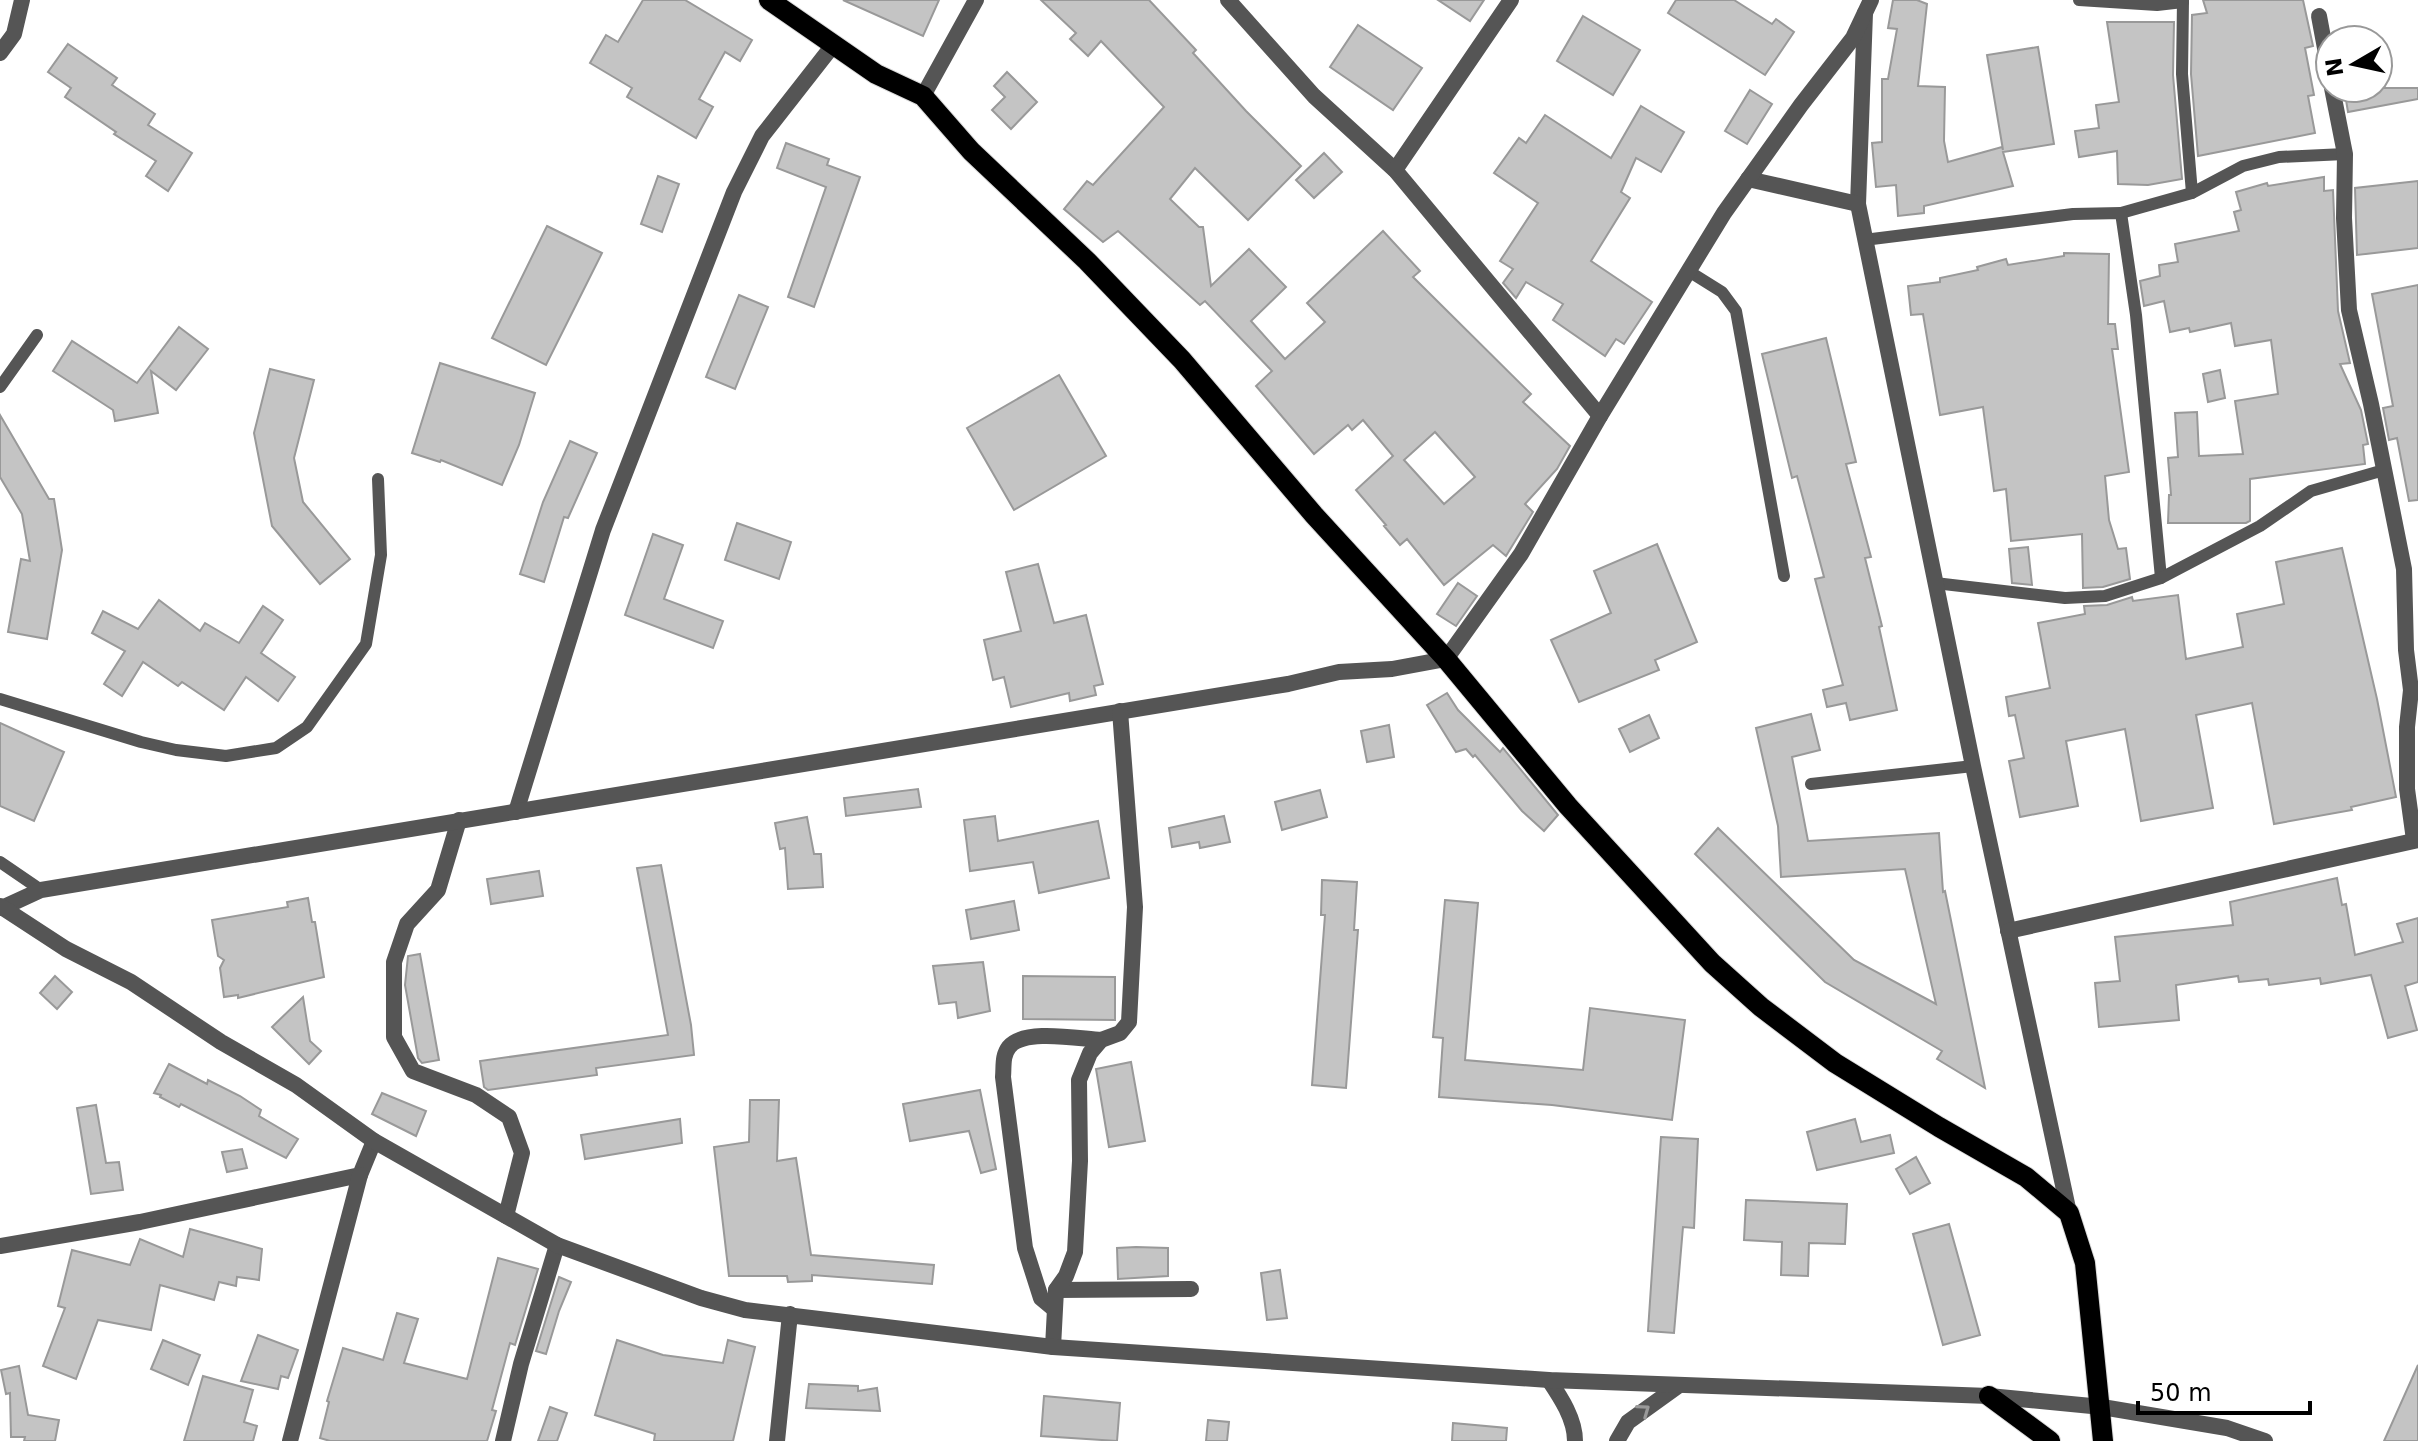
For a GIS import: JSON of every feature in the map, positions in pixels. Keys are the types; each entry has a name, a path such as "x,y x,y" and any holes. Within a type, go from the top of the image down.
{"main road":[{"path":"769,0 876,74 923,96 971,151 1026,200 1182,360 1314,515 1446,659 1568,806 1712,963 1761,1007 1835,1063 2026,1177 2069,1213 2085,1263 2102,1407 2103,1441"},
{"path":"1989,1396 2050,1441"}],"street":[{"path":"0,53 14,34 22,0"},
{"path":"923,96 976,0"},
{"path":"1228,0 1314,96 1395,170 1600,416"},
{"path":"1395,170 1511,0"},
{"path":"1,908 41,890 1288,684 1339,672 1392,669 1446,659 1521,554 1600,416 1724,213 1853,38 1868,5"},
{"path":"1868,5 1858,204 1973,766 2069,1213"},
{"path":"2319,16 2320,24"},
{"path":"516,812 603,530 734,192 762,136 834,44"},
{"path":"2008,931 2416,840 2407,789 2407,727 2411,690 2406,650 2404,569 2349,310 2344,218 2345,154 2335,104"},
{"path":"1748,179 1858,204"},
{"path":"1053,1308 1041,1298 1025,1248 1003,1077 1004,1056 1018,1039 1037,1036 1101,1040 1120,1033 1129,1022 1135,907 1120,711"},
{"path":"459,820 438,890 407,924 394,962 394,1037 413,1071 476,1095 509,1117 522,1153 506,1216"},
{"path":"1,908 66,949 131,982 221,1042 296,1085 374,1141 557,1245 701,1298 745,1310 1053,1347 1549,1380 1989,1396 2102,1407 2227,1428 2265,1441"},
{"path":"1053,1347 1056,1290 1066,1276 1075,1252 1080,1161 1079,1080 1090,1053 1101,1040"},
{"path":"290,1441 360,1175 374,1141"},
{"path":"0,1246 140,1222 360,1175"},
{"path":"503,1441 521,1364 557,1245"},
{"path":"1056,1290 1191,1289"},
{"path":"777,1441 790,1314"},
{"path":"1549,1380 1566,1406 1575,1441"},
{"path":"1617,1441 1628,1422 1678,1386"}],"lane":[{"path":"2079,0 2157,5 2183,1 2182,74 2192,193"},
{"path":"1864,240 2073,214 2121,213 2192,193 2243,166 2279,157 2345,154"},
{"path":"2121,213 2136,315 2161,578"},
{"path":"1690,272 1722,292 1736,311 1784,576"},
{"path":"0,387 37,335"},
{"path":"1935,583 2065,598 2105,596 2161,578 2260,526 2311,491 2384,470"},
{"path":"0,699 176,750 226,756 276,748 307,727 366,644 381,555 378,479"},
{"path":"1811,784 1973,766"},
{"path":"0,862 41,890"}],"building":[{"path":"643,0 685,0 752,40 740,61 725,52 699,99 713,107 696,138 627,97 632,88 590,63 606,35 618,42"},
{"path":"843,0 939,0 923,36"},
{"path":"1041,0 1149,0 1196,50 1193,53 1246,111 1301,166 1248,220 1195,168 1170,199 1199,227 1203,227 1211,286 1249,249 1286,287 1251,321 1285,359 1325,322 1307,303 1383,231 1420,271 1413,277 1531,394 1523,402 1570,446 1557,469 1525,504 1533,512 1506,556 1493,545 1444,585 1407,539 1400,545 1356,490 1393,456 1363,420 1352,430 1348,425 1314,454 1256,386 1272,371 1205,301 1200,305 1118,231 1103,242 1064,209 1087,181 1093,185 1164,107 1101,41 1088,56 1070,39 1076,33","holes":["1435,432 1475,477 1444,504 1404,460"]},
{"path":"1438,0 1484,0 1470,21"},
{"path":"1676,0 1734,0 1772,24 1776,19 1794,32 1765,75 1668,13"},
{"path":"1893,0 1917,0 1927,4 1918,86 1945,87 1944,141 1948,162 2002,147 2003,150 1987,55 2038,47 2054,144 2003,152 2013,186 1924,206 1924,213 1898,216 1896,185 1876,187 1872,143 1882,142 1882,79 1888,79 1897,29 1888,28"},
{"path":"2203,0 2303,0 2313,46 2305,48 2314,95 2308,96 2315,133 2198,156 2191,74 2192,15 2207,13"},
{"path":"1583,16 1640,50 1613,95 1557,61"},
{"path":"2107,22 2174,22 2173,75 2182,179 2148,185 2118,184 2117,151 2079,157 2075,131 2099,128 2096,105 2119,102"},
{"path":"1358,25 1422,68 1393,110 1330,67"},
{"path":"68,44 117,78 112,85 155,114 148,125 192,153 168,191 146,176 156,161 65,97 71,88 48,72"},
{"path":"1007,72 1037,102 1011,129 992,110 1005,97 994,86"},
{"path":"2394,88 2418,88 2418,99 2394,103"},
{"path":"1750,90 1772,104 1747,144 1725,131"},
{"path":"2347,104 2391,104 2348,112"},
{"path":"1641,106 1684,132 1661,172 1636,158 1621,192 1630,198 1591,261 1652,302 1624,344 1616,339 1605,356 1553,320 1563,304 1526,282 1516,298 1503,283 1513,269 1500,261 1538,203 1494,173 1519,138 1526,143 1545,115 1611,158"},
{"path":"786,143 829,159 827,165 860,177 814,307 788,297 826,187 777,168"},
{"path":"1324,153 1342,172 1314,198 1296,180"},
{"path":"658,176 679,184 662,232 641,224"},
{"path":"2324,177 2324,191 2333,190 2338,311 2350,363 2340,364 2361,410 2368,444 2363,445 2365,464 2250,479 2250,521 2246,523 2168,523 2171,495 2168,458 2178,457 2175,413 2197,412 2199,456 2243,454 2235,401 2278,394 2271,340 2235,346 2231,323 2190,332 2189,328 2170,332 2164,301 2144,306 2140,281 2160,276 2159,265 2178,262 2175,244 2239,231 2234,212 2241,210 2236,192 2267,183 2268,186"},
{"path":"2418,181 2418,248 2357,255 2355,188"},
{"path":"547,226 602,253 546,365 492,338"},
{"path":"2064,253 2109,254 2108,324 2115,324 2118,349 2112,349 2129,472 2105,476 2109,520 2118,549 2126,548 2130,579 2103,587 2083,588 2082,534 2011,541 2006,489 1994,491 1983,407 1940,415 1923,314 1911,315 1908,286 1940,282 1940,278 1978,270 1977,267 2006,259 2008,265 2064,256"},
{"path":"2418,285 2418,500 2409,501 2397,438 2389,440 2383,408 2393,406 2372,294"},
{"path":"739,295 768,307 735,389 706,377"},
{"path":"179,327 208,349 176,390 151,371 158,413 115,421 113,410 53,371 72,341 137,383"},
{"path":"1826,338 1856,462 1846,464 1871,557 1865,558 1882,626 1879,627 1897,710 1850,720 1846,703 1827,707 1823,690 1843,685 1815,579 1824,577 1797,476 1792,478 1762,354"},
{"path":"440,363 535,393 519,445 502,485 441,460 412,453"},
{"path":"270,369 314,380 294,458 303,502 350,559 320,584 272,526 254,433"},
{"path":"2220,370 2225,398 2208,402 2203,374"},
{"path":"1059,375 1106,456 1014,510 967,428"},
{"path":"0,415 49,499 54,499 62,550 47,639 8,632 21,559 30,561 22,514 0,477"},
{"path":"570,441 597,453 568,518 564,517 544,582 520,574 543,502"},
{"path":"737,523 791,542 779,579 725,560"},
{"path":"653,534 683,545 664,599 723,621 713,648 625,615"},
{"path":"1657,544 1697,642 1655,660 1659,670 1579,702 1551,640 1611,613 1594,571"},
{"path":"2028,547 2032,585 2012,583 2009,549"},
{"path":"2342,548 2396,797 2351,807 2352,810 2274,824 2252,703 2196,715 2213,808 2141,821 2125,729 2066,741 2078,806 2020,817 2009,761 2024,758 2015,715 2009,716 2006,697 2050,688 2038,623 2085,614 2084,606 2107,605 2132,597 2133,601 2178,595 2186,659 2243,647 2237,614 2284,604 2276,562"},
{"path":"1038,564 1054,623 1086,615 1103,684 1094,686 1096,695 1070,701 1069,693 1011,707 1004,677 993,680 984,640 1021,631 1006,572"},
{"path":"1458,583 1477,596 1456,626 1437,614"},
{"path":"159,600 200,631 205,623 239,643 263,606 283,620 261,653 295,677 278,701 246,677 224,710 182,682 178,686 143,662 122,696 104,684 125,651 92,633 103,611 138,629"},
{"path":"1447,693 1458,710 1500,752 1503,748 1558,815 1544,831 1522,811 1475,755 1473,757 1466,749 1456,752 1427,705"},
{"path":"1811,714 1820,750 1792,757 1808,841 1939,833 1943,892 1985,1088 1937,1059 1942,1051 1825,982 1695,854 1718,828 1854,960 1936,1004 1905,869 1781,877 1778,826 1756,728"},
{"path":"1649,715 1659,738 1630,752 1619,729"},
{"path":"0,723 64,752 34,821 0,806"},
{"path":"1389,725 1394,757 1367,762 1361,731"},
{"path":"918,789 921,807 846,816 844,798"},
{"path":"1320,790 1327,817 1282,830 1275,802"},
{"path":"995,816 998,841 1098,821 1109,878 1039,893 1033,862 970,871 964,820"},
{"path":"1224,816 1230,842 1200,848 1199,842 1172,847 1169,828"},
{"path":"807,817 814,854 821,854 823,887 788,889 785,848 780,849 775,823"},
{"path":"661,865 694,1055 596,1068 597,1075 488,1090 484,1087 480,1061 668,1035 637,868"},
{"path":"539,871 543,896 491,904 487,879"},
{"path":"2337,878 2342,905 2346,904 2355,955 2403,942 2397,924 2418,918 2418,982 2405,986 2417,1030 2388,1038 2371,975 2321,984 2320,978 2269,985 2268,979 2239,982 2238,976 2176,985 2179,1020 2099,1027 2095,983 2120,981 2115,937 2233,925 2230,902"},
{"path":"1322,880 1357,882 1354,930 1358,930 1346,1088 1312,1085 1325,915 1321,915"},
{"path":"308,898 324,977 238,998 238,995 224,997 220,968 224,960 218,956 212,920 288,907 287,902"},
{"path":"1445,900 1478,903 1465,1060 1583,1070 1590,1008 1685,1020 1672,1120 1552,1105 1439,1097 1443,1038 1433,1037"},
{"path":"1014,901 1019,930 971,939 966,910"},
{"path":"420,954 439,1060 422,1063 418,1058 405,985 408,956"},
{"path":"983,962 990,1011 958,1018 956,1002 939,1004 933,966"},
{"path":"55,976 72,992 57,1009 40,993"},
{"path":"1023,976 1115,977 1115,1020 1023,1019"},
{"path":"303,997 310,1041 321,1051 309,1064 272,1027"},
{"path":"1131,1062 1145,1141 1109,1147 1096,1069"},
{"path":"169,1064 207,1084 208,1080 240,1096 261,1110 259,1116 298,1139 286,1158 154,1093"},
{"path":"980,1090 996,1169 981,1173 969,1131 910,1141 903,1104"},
{"path":"382,1093 426,1111 416,1136 372,1114"},
{"path":"750,1100 779,1100 777,1161 796,1158 811,1255 934,1265 932,1284 812,1275 812,1281 788,1282 787,1276 729,1276 714,1147 749,1142"},
{"path":"96,1105 106,1163 119,1162 123,1190 91,1194 77,1108"},
{"path":"680,1119 682,1143 585,1159 581,1135"},
{"path":"1855,1119 1861,1142 1890,1135 1894,1153 1817,1170 1807,1132"},
{"path":"1661,1137 1698,1139 1694,1228 1683,1227 1674,1333 1648,1331"},
{"path":"242,1149 247,1168 227,1172 222,1152"},
{"path":"1916,1157 1930,1183 1910,1194 1896,1169"},
{"path":"1746,1200 1847,1204 1845,1244 1809,1243 1808,1276 1781,1275 1782,1242 1744,1240"},
{"path":"1949,1224 1980,1335 1943,1345 1913,1234"},
{"path":"190,1229 262,1249 259,1280 237,1277 236,1286 219,1282 214,1300 160,1285 151,1330 98,1320 76,1379 43,1366 65,1308 58,1306 72,1250 130,1265 140,1239 183,1257"},
{"path":"1117,1248 1168,1248 1168,1276 1118,1279"},
{"path":"498,1258 538,1269 515,1345 510,1343 487,1441 330,1441 320,1438 343,1348 383,1360 397,1313 418,1319 404,1363 467,1379"},
{"path":"1280,1270 1287,1318 1267,1320 1261,1273"},
{"path":"559,1277 571,1282 546,1354 536,1351"},
{"path":"258,1335 298,1350 288,1378 281,1376 278,1389 241,1381"},
{"path":"163,1340 200,1355 188,1385 151,1369"},
{"path":"617,1340 663,1355 723,1363 728,1340 755,1347 733,1441 654,1441 655,1434 595,1415"},
{"path":"2418,1365 2418,1441 2384,1441"},
{"path":"19,1366 28,1415 59,1420 55,1441 24,1441 25,1437 11,1437 10,1393 6,1394 1,1370"},
{"path":"203,1376 253,1390 244,1422 257,1426 253,1441 184,1441"},
{"path":"809,1384 858,1386 858,1391 877,1388 880,1411 806,1408"},
{"path":"1044,1396 1120,1403 1117,1441 1041,1436"},
{"path":"550,1407 567,1413 557,1441 538,1441"},
{"path":"1208,1420 1229,1422 1227,1441 1206,1441"},
{"path":"1453,1423 1507,1428 1506,1441 1452,1441"}]}
